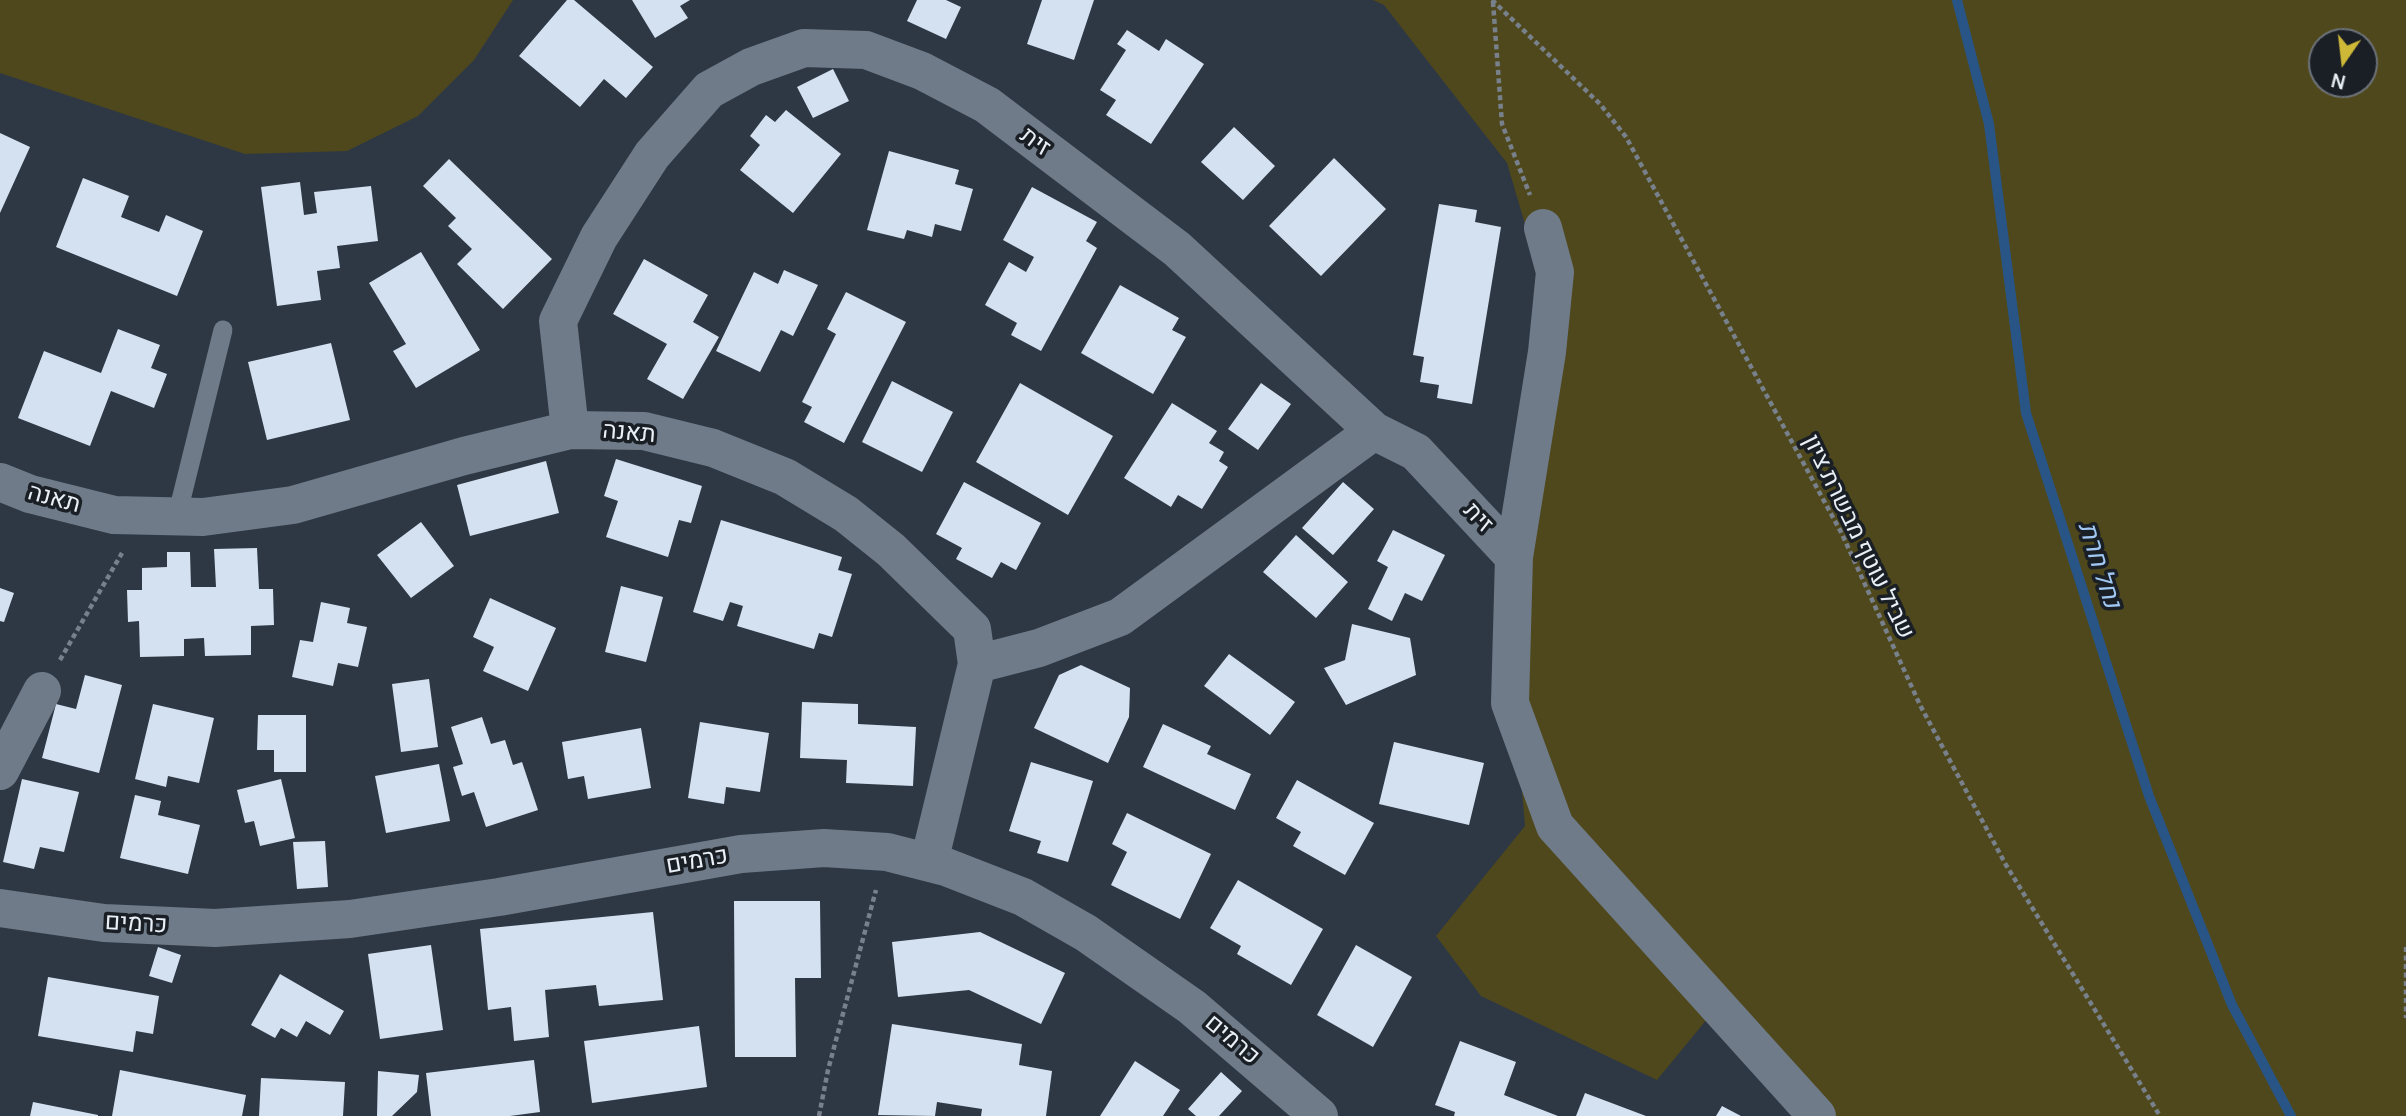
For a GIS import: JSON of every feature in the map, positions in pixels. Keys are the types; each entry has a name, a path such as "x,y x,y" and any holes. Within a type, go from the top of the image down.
{"street":[{"name":"זית","path":"570,430 558,321 598,237 652,155 709,90 751,67 804,48 866,50 922,71 986,105 1177,249 1374,431 1416,452 1514,557"},
{"path":"1543,228 1555,272 1547,352 1514,557 1510,703 1555,826 1817,1116"},
{"name":"תאנה","path":"0,482 30,494 114,515 204,517 293,505 464,456 570,430 644,431 713,448 785,477 846,514 972,629 976,664 929,862"},
{"path":"976,664 1039,649 1119,617 1374,431"},
{"path":"0,771 42,691"},
{"name":"כרמים","path":"0,908 104,923 215,928 350,919 499,897 741,854 824,848 887,852 929,862 1023,897 1086,933 1192,1007 1319,1116"}],"lane":[{"path":"160,516 223,330"}],"path":[{"path":"1492,0 1502,124 1543,228"},
{"name":"שביל עוטף מבשרת ציון","path":"1492,0 1600,104 1626,137 1842,534 1920,705 2000,853 2160,1116"},
{"path":"42,691 160,516"},
{"path":"819,1116 828,1069 887,852"},
{"path":"2406,947 2406,1018"}],"shaded area":[{"path":"0,0 513,0 474,60 418,116 347,151 245,154 0,73"},
{"path":"1373,0 2406,0 2406,1116 1808,1116 1712,1013 1657,1080 1481,996 1436,936 1525,826 1519,753 1548,302 1507,163 1384,5"}],"building":[{"path":"567,0 574,0 653,67 626,98 604,79 580,107 519,56"},
{"path":"632,0 690,0 680,6 688,18 655,38"},
{"path":"917,0 946,0 961,7 946,39 907,21"},
{"path":"1042,0 1094,0 1074,60 1027,44"},
{"path":"1127,30 1159,51 1166,39 1204,64 1151,144 1106,115 1116,100 1100,90 1126,50 1117,44"},
{"path":"833,69 849,101 813,118 797,87"},
{"path":"786,110 841,154 793,213 740,170 760,145 750,136 766,115 775,122"},
{"path":"1234,127 1275,166 1243,200 1201,162"},
{"path":"0,133 30,147 0,213"},
{"path":"889,151 959,170 955,184 973,189 961,231 935,224 932,237 907,230 904,239 867,230"},
{"path":"1334,158 1386,209 1321,276 1269,226"},
{"path":"449,159 552,259 503,309 457,264 472,249 448,226 456,218 423,186"},
{"path":"83,178 129,196 121,217 159,232 166,215 203,231 177,296 56,247"},
{"path":"300,182 304,215 317,213 314,192 371,186 378,241 337,246 340,268 317,271 321,300 277,306 261,187"},
{"path":"1032,187 1097,222 1086,241 1097,248 1041,351 1011,335 1017,323 985,305 1009,262 1026,272 1034,257 1003,240"},
{"path":"1439,204 1477,210 1475,222 1501,227 1472,404 1437,398 1439,385 1420,382 1424,357 1413,355"},
{"path":"421,252 480,350 416,388 393,351 406,344 369,283"},
{"path":"644,259 708,295 693,322 719,337 683,399 647,379 667,344 613,314"},
{"path":"784,270 818,285 793,336 781,330 760,372 716,351 754,272 778,284"},
{"path":"1120,285 1179,318 1172,330 1186,337 1153,394 1081,353"},
{"path":"846,292 906,322 844,443 804,422 812,407 802,402 836,334 827,329"},
{"path":"118,329 160,345 151,368 167,374 154,408 111,391 90,446 18,418 44,351 101,373"},
{"path":"331,343 350,420 267,440 248,362"},
{"path":"892,381 953,412 922,472 862,442"},
{"path":"1020,383 1113,436 1068,515 976,462"},
{"path":"1261,383 1291,404 1258,450 1228,429"},
{"path":"1172,403 1217,431 1209,443 1224,452 1219,461 1228,467 1202,509 1178,495 1171,507 1124,478"},
{"path":"616,459 702,486 691,523 679,520 668,557 606,537 618,501 604,496"},
{"path":"546,461 559,513 470,536 457,485"},
{"path":"964,482 1041,523 1016,570 1001,562 992,578 956,559 962,548 936,534"},
{"path":"1343,482 1374,509 1333,555 1302,528"},
{"path":"721,520 842,557 838,570 852,574 832,637 819,633 814,649 737,626 743,606 730,602 723,621 693,612"},
{"path":"421,522 454,566 411,598 377,555"},
{"path":"1393,530 1445,555 1422,601 1405,593 1392,621 1368,609 1388,567 1377,561"},
{"path":"1296,535 1348,582 1316,618 1263,572"},
{"path":"257,548 259,589 273,589 274,625 251,626 251,655 205,656 204,638 184,639 184,656 140,657 139,621 128,622 127,590 142,590 142,568 167,567 167,552 190,552 191,587 216,587 214,549"},
{"path":"621,586 663,597 646,662 605,652"},
{"path":"0,588 14,593 4,622 0,621"},
{"path":"490,598 556,628 528,691 483,671 494,647 473,637"},
{"path":"321,602 350,608 347,623 367,627 358,667 338,663 333,686 292,677 300,640 313,642"},
{"path":"1352,624 1410,638 1416,675 1346,705 1324,668 1345,660"},
{"path":"1229,654 1295,702 1270,735 1204,686"},
{"path":"1081,665 1130,688 1129,717 1108,763 1034,728 1059,675"},
{"path":"85,675 122,685 99,773 42,758 56,704 76,709"},
{"path":"429,679 438,747 401,752 392,684"},
{"path":"802,702 858,704 858,724 916,727 913,786 846,783 847,760 800,758"},
{"path":"153,704 214,718 199,783 168,776 166,787 135,779"},
{"path":"258,715 306,715 306,772 274,772 274,750 257,750"},
{"path":"482,717 491,744 505,740 513,765 522,762 538,810 486,827 474,792 462,796 453,767 463,764 451,727"},
{"path":"700,722 769,733 760,792 726,787 724,804 688,798"},
{"path":"1163,724 1211,746 1207,754 1251,774 1235,810 1143,767"},
{"path":"641,728 651,788 588,799 584,776 568,779 562,742"},
{"path":"1394,742 1484,763 1469,825 1379,804"},
{"path":"1031,762 1093,781 1068,862 1037,853 1041,841 1009,831"},
{"path":"439,764 450,821 386,833 375,776"},
{"path":"22,779 79,792 64,852 40,847 34,869 3,862"},
{"path":"281,779 295,838 260,846 254,821 245,823 237,790"},
{"path":"1297,780 1374,823 1345,875 1293,846 1301,832 1276,818"},
{"path":"135,795 161,801 158,815 200,825 188,874 120,858"},
{"path":"1127,813 1211,854 1180,919 1111,885 1127,852 1112,844"},
{"path":"325,841 328,887 297,889 293,842"},
{"path":"1238,880 1323,929 1291,985 1237,954 1241,946 1210,928"},
{"path":"734,901 820,901 821,978 795,978 796,1057 735,1057"},
{"path":"653,912 663,1000 599,1006 596,985 545,990 549,1037 514,1041 511,1007 488,1010 480,929"},
{"path":"980,932 1065,973 1041,1024 969,990 898,997 892,942"},
{"path":"431,945 443,1030 380,1039 368,954"},
{"path":"1356,945 1412,977 1373,1047 1317,1015"},
{"path":"158,947 181,955 172,983 149,976"},
{"path":"280,974 344,1011 330,1035 306,1021 297,1037 281,1028 275,1038 251,1025"},
{"path":"48,977 159,996 153,1034 136,1031 133,1052 38,1036"},
{"path":"892,1024 1022,1044 1019,1065 1052,1071 1046,1116 981,1116 982,1109 937,1102 935,1116 878,1115"},
{"path":"699,1026 707,1087 592,1103 584,1041"},
{"path":"1460,1041 1516,1062 1504,1095 1558,1116 1454,1116 1455,1112 1435,1105"},
{"path":"534,1060 540,1112 510,1116 431,1116 426,1073"},
{"path":"1135,1061 1180,1090 1163,1116 1100,1116"},
{"path":"120,1070 246,1095 242,1116 112,1116"},
{"path":"378,1071 419,1075 417,1092 392,1116 377,1116"},
{"path":"1221,1072 1242,1091 1219,1116 1196,1116 1188,1109"},
{"path":"261,1078 345,1082 343,1116 259,1116"},
{"path":"1585,1093 1646,1116 1576,1116"},
{"path":"33,1102 98,1115 98,1116 30,1116"},
{"path":"1722,1106 1741,1116 1716,1116"}],"waterway":[{"name":"נחל חרת","path":"1957,0 1989,124 2026,413 2149,796 2232,1005 2291,1116"}]}
